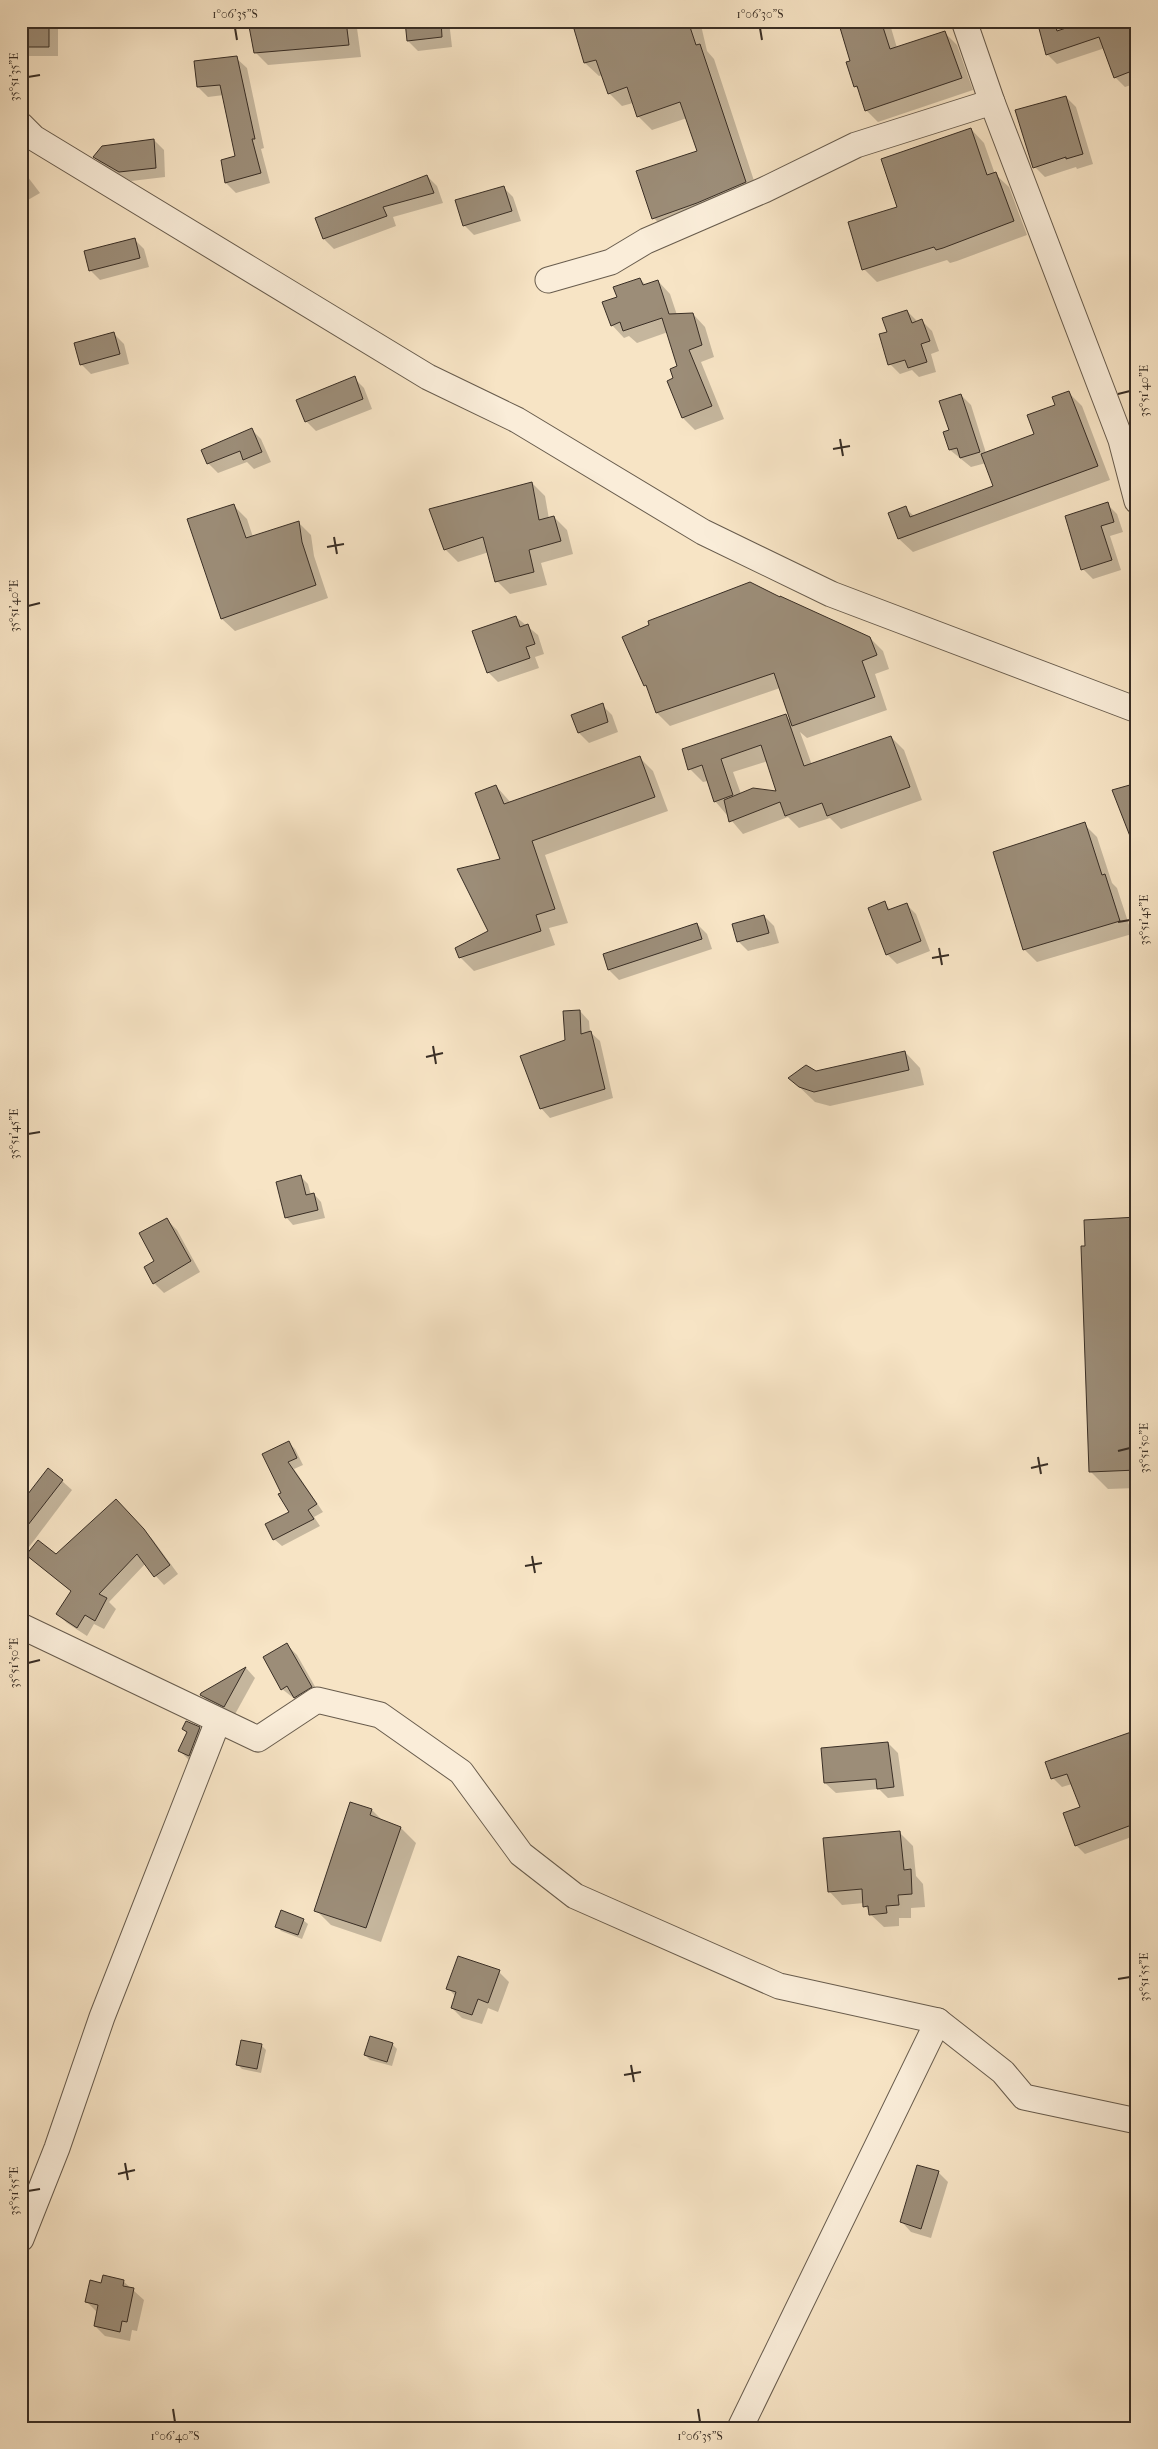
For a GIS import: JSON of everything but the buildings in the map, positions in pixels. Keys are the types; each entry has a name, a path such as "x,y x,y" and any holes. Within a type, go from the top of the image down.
{"street":[{"path":"964,21 992,102 1121,440 1137,502"},
{"path":"548,280 611,262 646,241 764,190 856,145 992,102"},
{"path":"21,125 34,138 428,377 516,420 703,532 831,594 1137,710"},
{"path":"21,1626 218,1722 258,1738 317,1700 380,1715 461,1772 521,1854 576,1896 779,1986 938,2021 1003,2072 1024,2097 1137,2121"},
{"path":"21,2239 58,2148 102,2017 218,1722"},
{"path":"740,2428 938,2021"}]}
